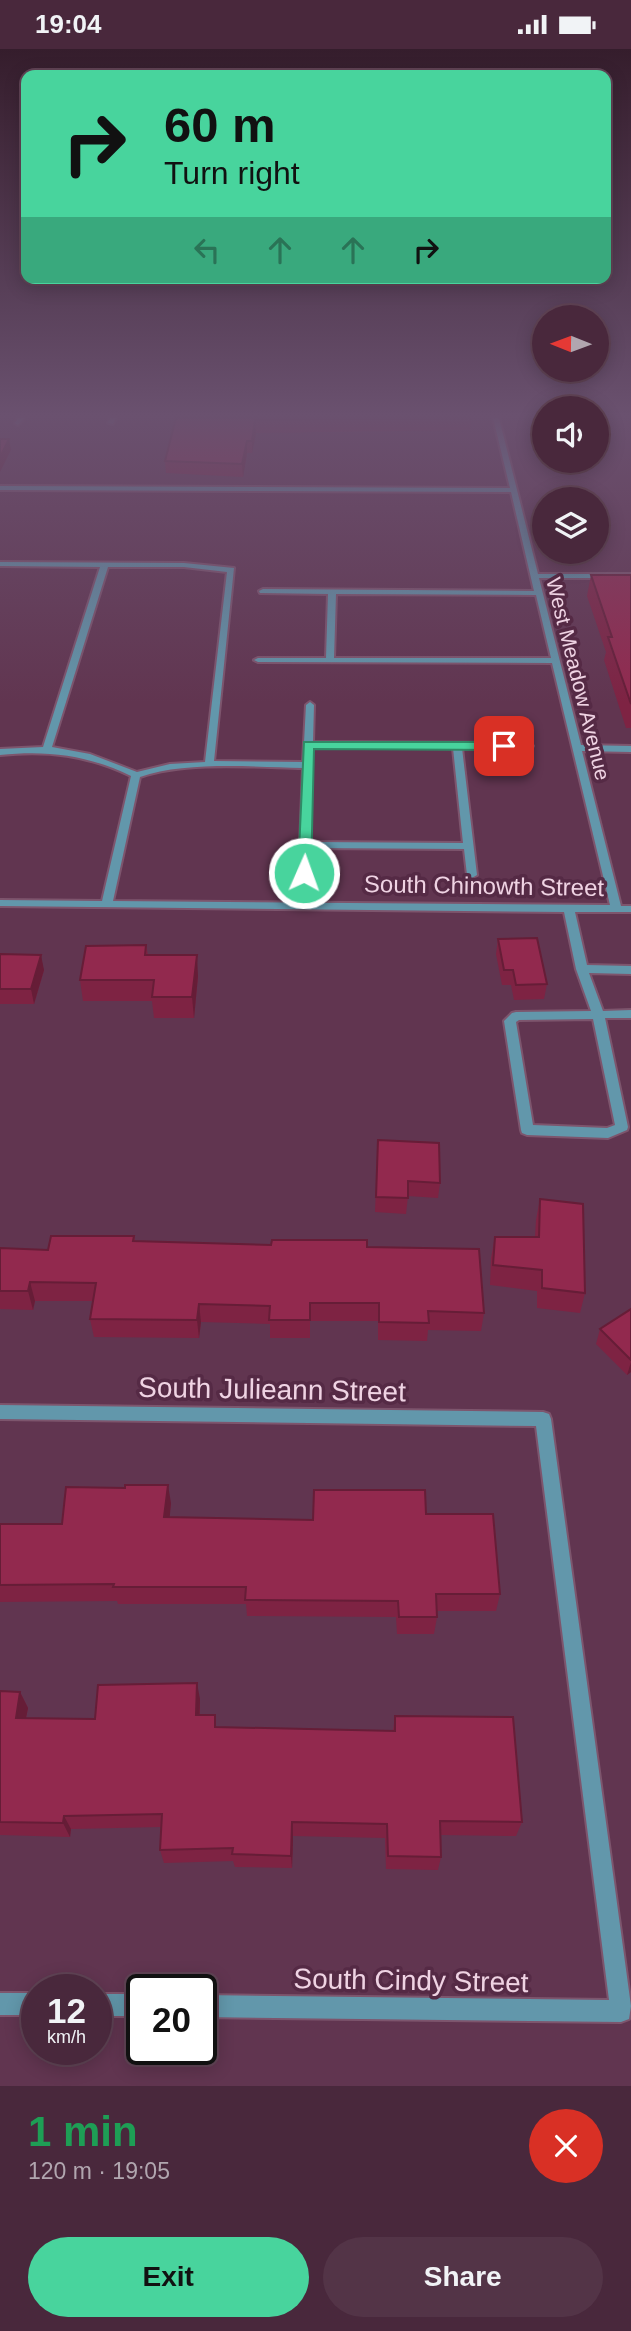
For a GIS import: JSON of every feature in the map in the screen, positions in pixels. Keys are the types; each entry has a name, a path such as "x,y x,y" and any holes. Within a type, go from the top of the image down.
{"street":[{"name":"West Meadow Avenue","path":"519,513 616,908"},
{"path":"0,564 184,565 231,570 209,765"},
{"path":"47,748 105,564"},
{"path":"535,576 631,576"},
{"path":"330,660 332,592"},
{"path":"258,660 556,661"},
{"path":"304,873 310,705"},
{"path":"308,745 527,746"},
{"path":"457,746 472,875"},
{"path":"0,752 47,748 113,763 136,775"},
{"path":"107,904 136,775 147,769 209,765 308,765"},
{"name":"South Chinowth Street","path":"0,902 631,909"},
{"path":"569,908 582,969 598,1014 622,1127 608,1133 527,1130 524,1126 510,1021 516,1016 598,1014 631,1014"},
{"path":"582,969 631,970"},
{"name":"South Julieann Street","path":"0,1412 543,1419 621,2011"},
{"path":"0,2004 21,2004"},
{"name":"South Cindy Street","path":"217,2006 621,2011"}],"lane":[{"path":"263,591 539,593"},
{"path":"578,748 631,749"},
{"path":"305,845 468,846"}],"building":[{"path":"591,575 631,575 631,704 608,637 612,637"},
{"path":"537,938 547,984 516,985 513,970 504,970 498,939"},
{"path":"146,945 145,955 197,955 192,997 152,997 154,980 80,980 86,946"},
{"path":"0,954 41,955 31,989 0,989"},
{"path":"378,1140 439,1143 440,1183 408,1181 408,1198 376,1197"},
{"path":"540,1199 583,1204 585,1293 542,1288 542,1270 493,1265 495,1237 539,1237"},
{"path":"51,1236 134,1236 133,1241 271,1245 272,1240 367,1240 367,1247 479,1249 484,1313 428,1311 429,1323 379,1322 379,1303 310,1303 310,1320 269,1320 270,1306 199,1304 197,1320 90,1319 96,1283 30,1282 28,1291 0,1291 0,1248 48,1250"},
{"path":"631,1309 631,1360 600,1329"},
{"path":"125,1485 168,1485 164,1517 313,1520 314,1490 425,1490 426,1514 493,1514 500,1594 436,1594 437,1617 399,1617 398,1601 245,1600 246,1587 0,1585 0,1524 62,1524 66,1487 125,1488"},
{"path":"197,1683 196,1715 215,1715 215,1727 395,1731 395,1716 513,1717 522,1822 440,1821 441,1857 388,1856 387,1824 292,1822 291,1856 232,1854 233,1848 160,1850 162,1814 64,1816 63,1823 0,1822 0,1691 20,1692 16,1718 95,1719 98,1685"}],"route":[{"path":"304,873 308,745 504,746"}]}
